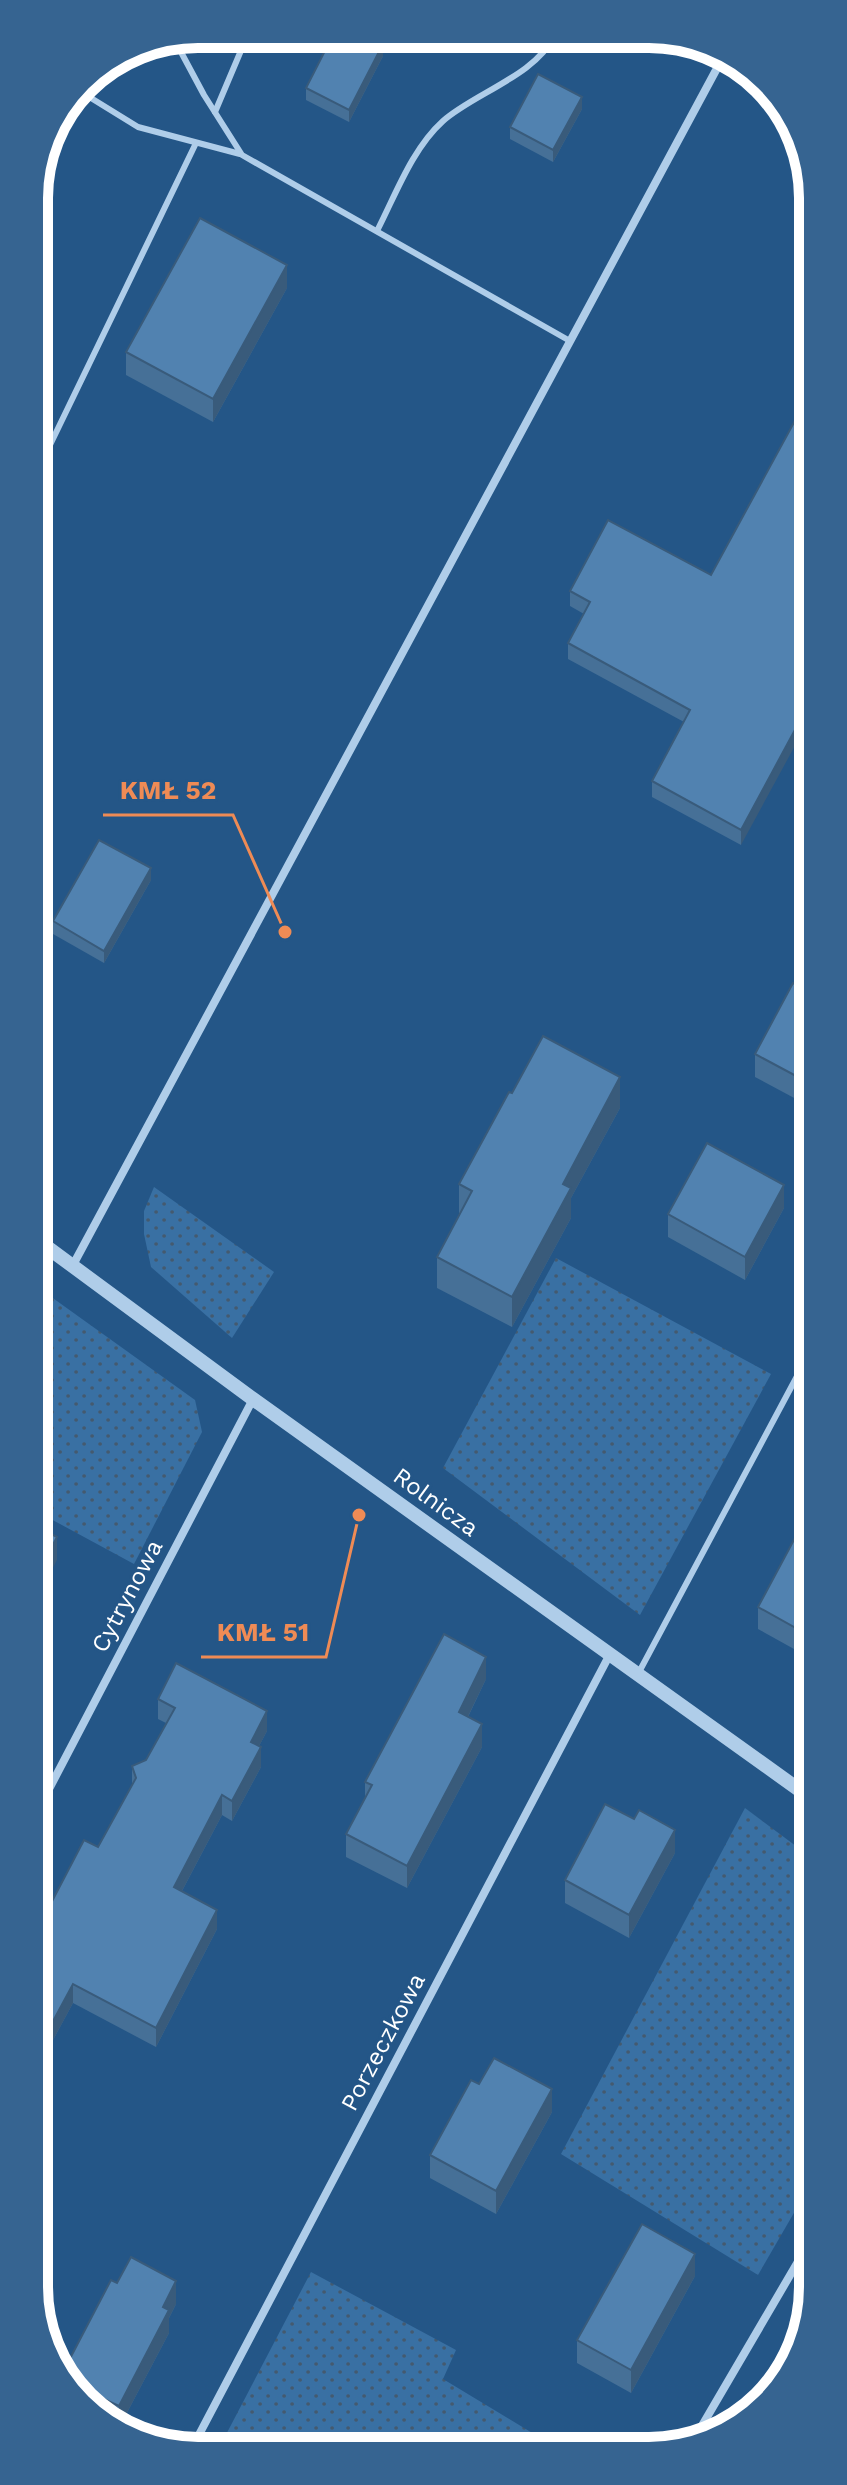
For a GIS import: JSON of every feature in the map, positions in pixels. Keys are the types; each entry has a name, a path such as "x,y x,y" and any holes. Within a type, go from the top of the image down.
{"street":[{"path":"73,1265 719,65"},
{"name":"Rolnicza","path":"48,1247 253,1399 799,1790"},
{"name":"Cytrynowa","path":"48,1791 253,1399"},
{"name":"Porzeczkowa","path":"198,2437 610,1654"},
{"path":"701,2428 799,2260"}],"lane":[{"path":"215,112 242,48"},
{"path":"377,231 418,150 443,120 524,70 545,48"},
{"path":"180,49 242,155"},
{"path":"88,96 138,127 242,155 570,341"},
{"path":"48,449 196,143"},
{"path":"638,1674 799,1372"}],"shaded area":[{"path":"154,1187 274,1272 232,1338 151,1267 144,1234 144,1211"},
{"path":"556,1258 771,1374 640,1615 443,1468"},
{"path":"48,1295 195,1400 202,1432 134,1564 48,1517"},
{"path":"745,1808 799,1848 799,2204 758,2275 561,2154"},
{"path":"311,2272 456,2350 443,2379 539,2437 225,2437"}],"building":[{"path":"326,48 381,48 349,110 306,88"},
{"path":"538,74 582,97 553,150 510,127"},
{"path":"200,218 287,265 213,399 126,352"},
{"path":"799,413 799,722 741,830 652,781 690,710 568,643 590,602 570,591 608,520 711,575"},
{"path":"99,840 151,868 104,951 53,921"},
{"path":"793,983 799,986 799,1078 755,1054"},
{"path":"543,1036 620,1077 563,1184 571,1188 512,1297 437,1257 472,1191 459,1184"},
{"path":"707,1143 784,1185 745,1257 668,1214"},
{"path":"48,1532 57,1537 48,1554"},
{"path":"796,1536 799,1538 799,1630 758,1607"},
{"path":"444,1634 486,1657 459,1712 482,1724 407,1866 346,1834 372,1785 365,1782"},
{"path":"176,1663 267,1711 251,1742 261,1747 232,1801 222,1795 174,1887 217,1910 156,2028 73,1984 48,2031 48,1909 84,1840 98,1847 136,1778 132,1766 146,1760 175,1708 158,1699"},
{"path":"605,1804 634,1819 639,1810 675,1830 629,1915 565,1880"},
{"path":"494,2058 552,2089 496,2191 430,2155 471,2080 479,2084"},
{"path":"642,2224 695,2254 631,2370 577,2340"},
{"path":"131,2257 176,2281 163,2307 169,2310 119,2406 100,2400 92,2393 68,2362 111,2280 117,2283"}],"place":[{"name":"KMŁ 52","path":"285,932"},
{"name":"KMŁ 51","path":"359,1515"}]}
